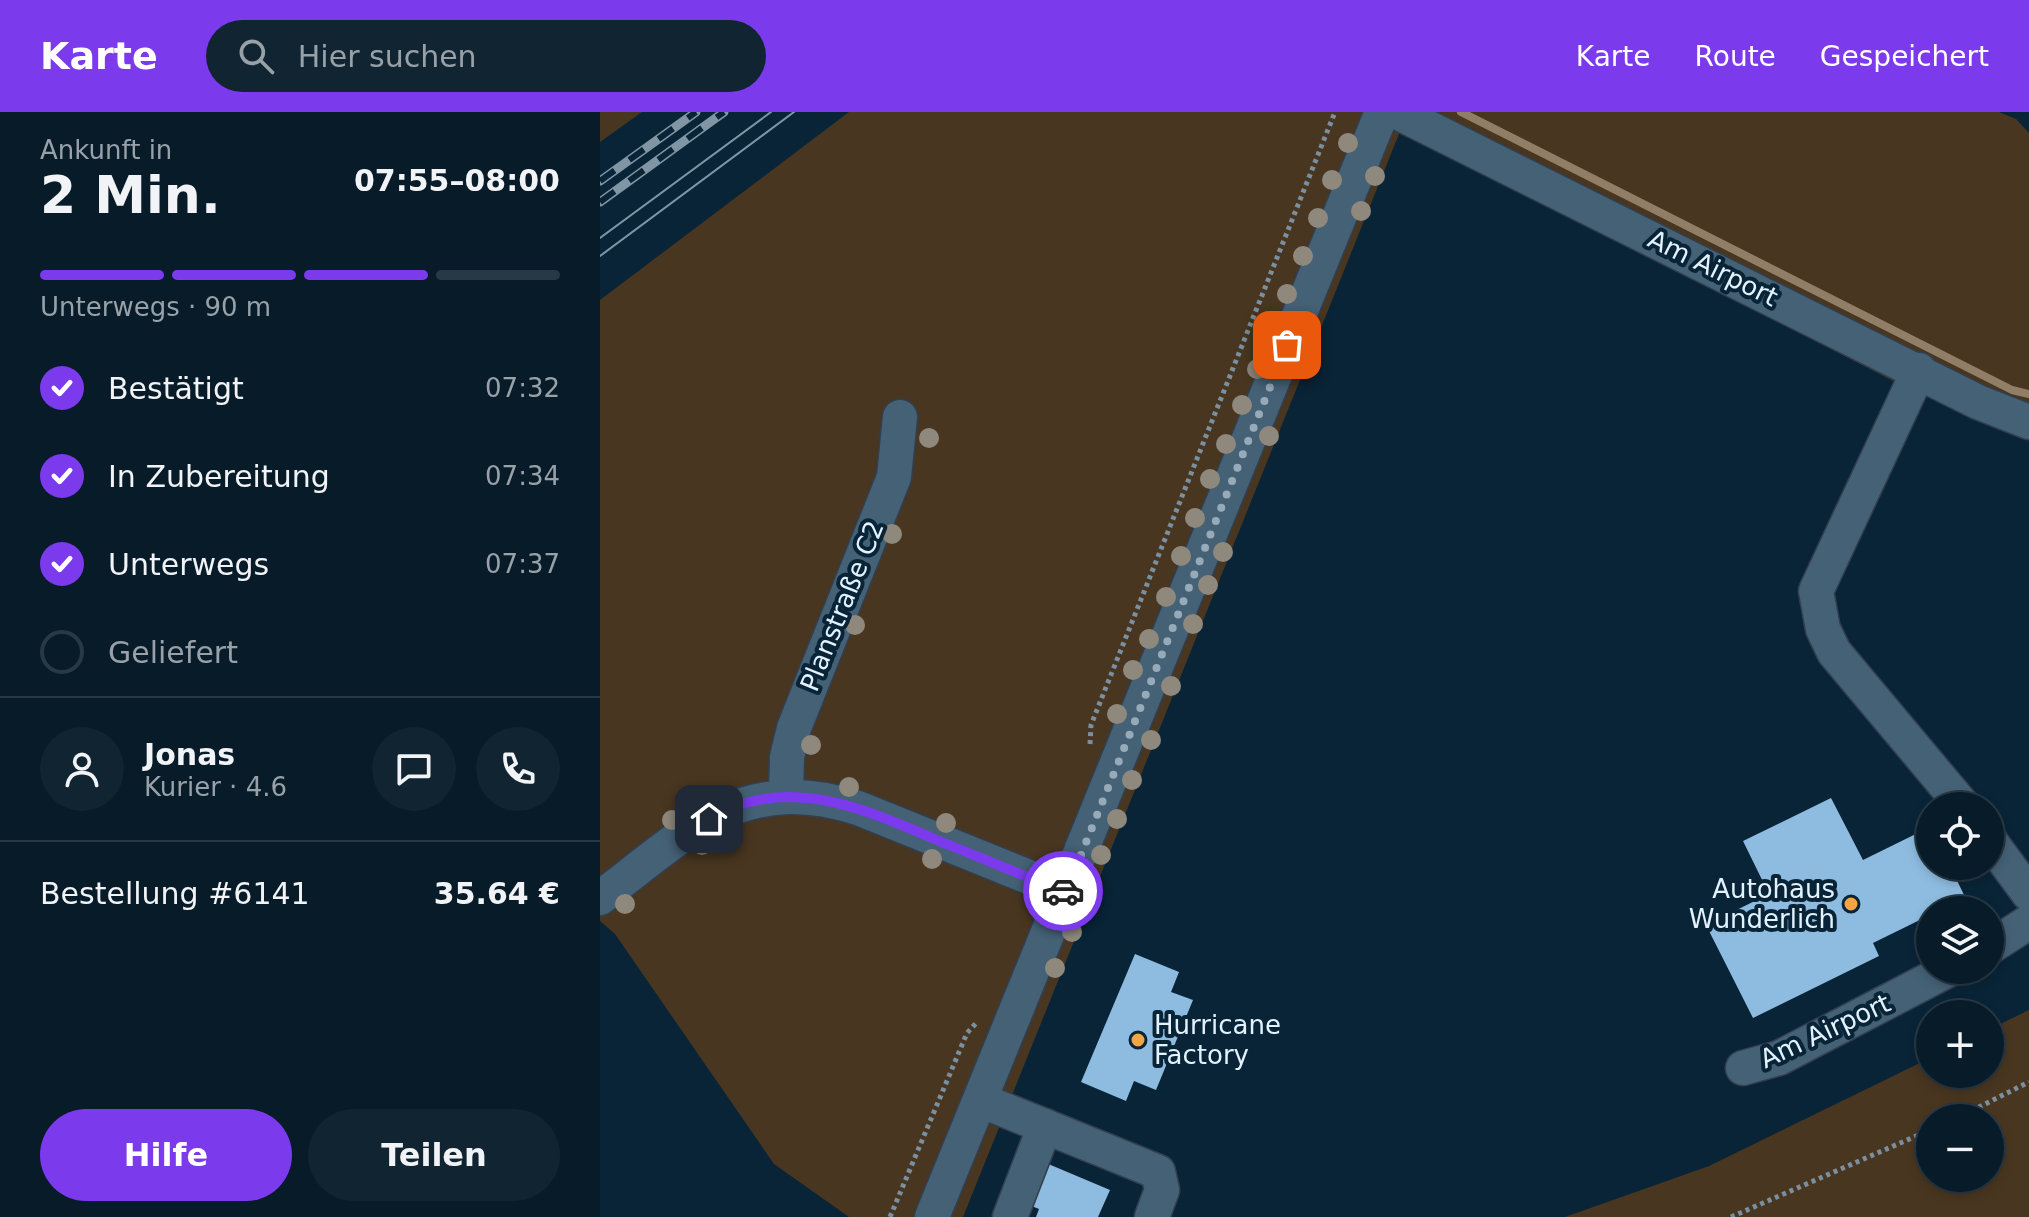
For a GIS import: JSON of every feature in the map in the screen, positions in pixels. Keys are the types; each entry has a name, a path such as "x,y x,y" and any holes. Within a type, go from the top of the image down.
{"street":[{"path":"932,1217 1382,112"},
{"name":"Am Airport","path":"1397,112 1978,402 2029,422"},
{"path":"1919,370 1816,591 1823,629 1834,652 1951,792"},
{"name":"Planstraße C2","path":"786,795 787,757 794,728 894,477 900,417"},
{"path":"600,898 692,829 726,809 755,799 786,795 833,799 1066,892"},
{"path":"2004,860 2029,894"},
{"path":"2004,938 2029,922"},
{"name":"Am Airport","path":"1743,1068 1779,1058 1921,984"},
{"path":"980,1100 1158,1172 1162,1190 1152,1217"},
{"path":"1010,1217 1045,1126"}],"path":[{"path":"1089,752 1091,725 1335,112"},
{"path":"1985,1104 2029,1082"},
{"path":"1731,1217 1916,1136"}],"shaded area":[{"path":"600,112 642,112 600,142"},
{"path":"849,112 1999,112 2016,119 2029,133 2029,406 1903,386 1401,129 963,1217 849,1217 774,1164 615,934 600,921 600,300"},
{"path":"2029,1010 2029,1217 1565,1217 1709,1166 1916,1065 1916,1088 2004,1088 2004,1022"}],"building":[{"name":"Autohaus Wunderlich","path":"1831,798 1863,860 1916,834 1916,880 1957,880 1965,896 1916,896 1916,922 1873,943 1879,956 1753,1018 1706,925 1769,894 1743,841"},
{"name":"Hurricane Factory","path":"1135,954 1179,972 1171,992 1193,1000 1156,1090 1134,1081 1126,1101 1081,1082"},
{"path":"1046,1163 1110,1190 1098,1217 1036,1217 1039,1209 1029,1205"}],"waterway":[{"path":"1461,112 2012,390 2029,394"}],"tram line":[{"path":"600,238 771,112"},
{"path":"600,256 794,112"}],"railway":[{"path":"600,181 696,112"},
{"path":"600,202 724,112"}],"way so far":[{"path":"1063,891 1066,892 1287,345"}],"place":[{"name":"Autohaus Wunderlich","path":"1851,904"},
{"name":"Hurricane Factory","path":"1138,1040"}],"route":[{"path":"709,819 755,799 786,795 833,799 1063,891"}]}
